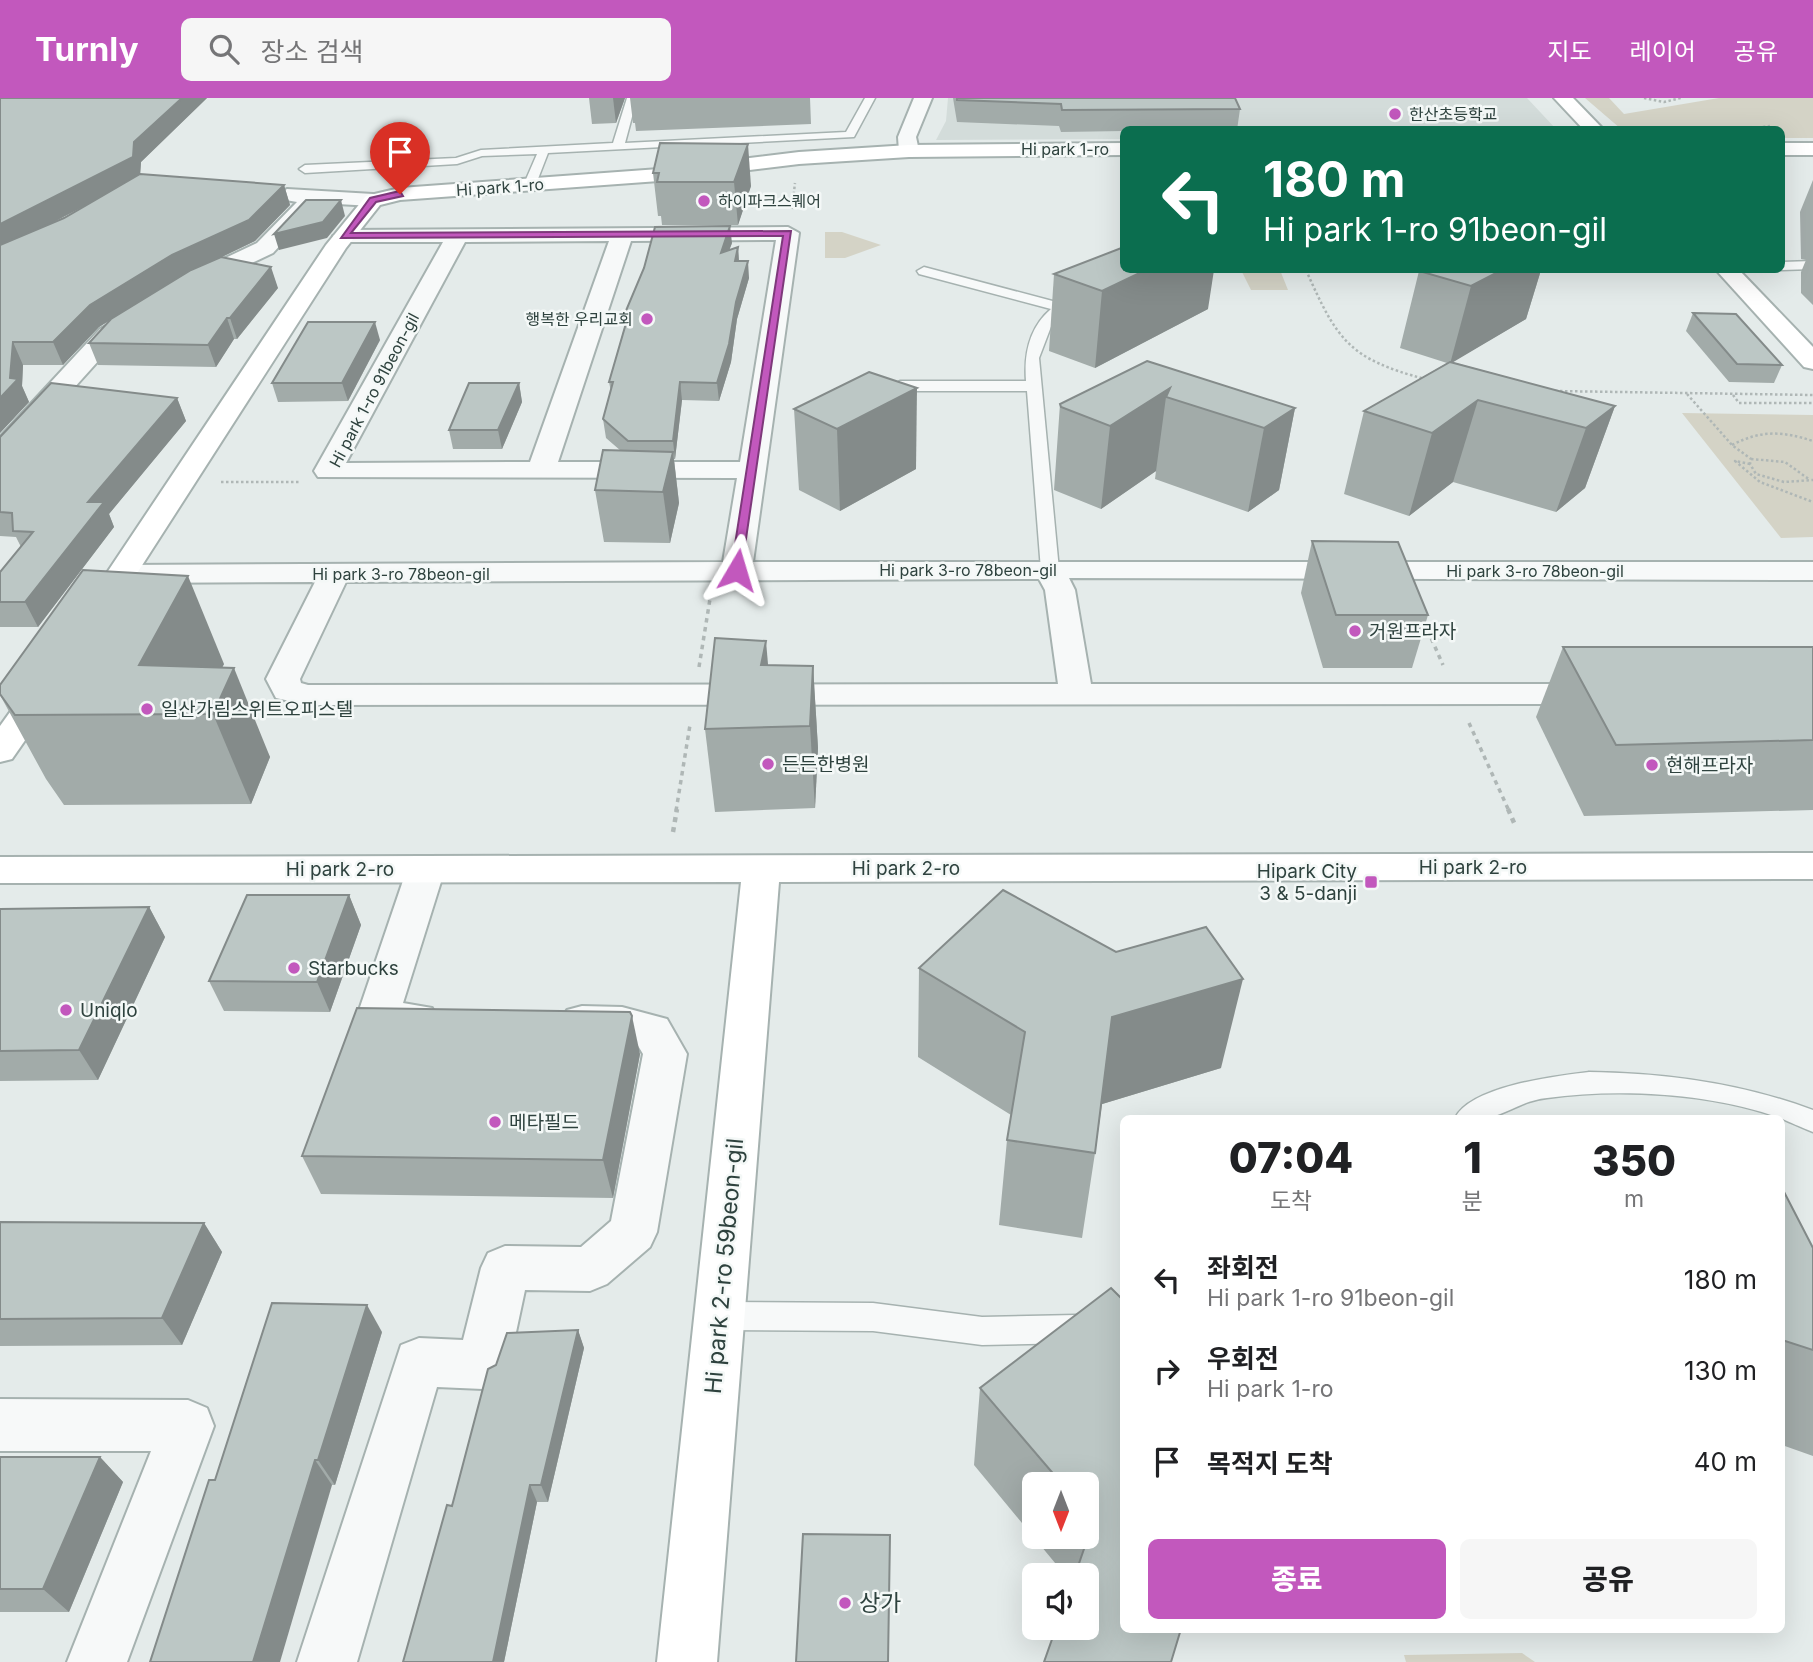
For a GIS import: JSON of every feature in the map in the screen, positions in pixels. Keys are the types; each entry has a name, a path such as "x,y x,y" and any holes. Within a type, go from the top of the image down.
{"street":[{"path":"909,151 907,136 923,98"},
{"path":"1563,98 1591,126"},
{"name":"Hi park 1-ro","path":"373,200 400,194 659,175 799,158 909,151 1120,149"},
{"path":"1785,149 1813,149"},
{"path":"269,193 373,200"},
{"path":"0,453 109,334 189,284 265,248 314,196"},
{"path":"79,637 344,236 373,200"},
{"path":"344,236 788,233 737,570"},
{"name":"Hi park 1-ro 91beon-gil","path":"458,235 328,471 751,470"},
{"path":"541,471 622,235"},
{"path":"1730,273 1813,362"},
{"path":"1049,569 1060,590 1076,693"},
{"name":"Hi park 3-ro 78beon-gil","path":"123,574 334,575 1049,569 1809,577"},
{"path":"334,575 283,679 288,691 308,695 1621,694"},
{"path":"0,751 64,659"},
{"name":"Hi park 2-ro","path":"0,870 1813,866"},
{"path":"426,869 377,1019 459,1020"},
{"name":"Hi park 2-ro 59beon-gil","path":"687,1662 761,869"},
{"path":"327,1662 419,1362 482,1365 505,1268 590,1269 633,1232 665,1054 652,1031 622,1023 540,1021"},
{"path":"0,1425 188,1426 97,1662"}],"lane":[{"path":"618,146 632,98"},
{"path":"305,169 457,161 481,153 850,135 870,98"},
{"path":"530,184 544,150"},
{"path":"1785,265 1813,265"},
{"path":"924,271 1061,307"},
{"path":"1049,569 1032,358 1040,326 1061,307 1096,290"},
{"path":"900,386 1036,386"},
{"path":"1472,1115 1482,1108 1530,1091 1616,1080 1701,1090 1785,1109 1813,1121"},
{"path":"719,1316 873,1317 982,1331 1120,1328"}],"path":[{"path":"1644,98 1664,102 1681,98"},
{"path":"791,212 796,176"},
{"path":"1307,273 1330,327 1354,353 1395,372 1436,382"},
{"path":"1547,390 1813,395"},
{"path":"1687,394 1732,445 1751,459 1785,462 1812,480"},
{"path":"1732,395 1739,403 1813,403"},
{"path":"1732,445 1755,432 1786,432 1813,441"},
{"path":"1751,459 1750,464 1756,474 1784,482 1812,480"},
{"path":"1750,464 1735,461 1744,474 1760,483 1813,502"},
{"path":"212,482 304,482"},
{"path":"699,670 711,588"},
{"path":"1423,621 1445,669"},
{"path":"1467,718 1515,825"},
{"path":"673,832 691,720"}],"shaded area":[{"path":"948,98 1527,98 1553,126 1120,126 1120,139 936,140 946,121"},
{"path":"1585,98 1609,98 1624,114 1719,98 1813,98 1813,138 1785,138 1785,126 1618,126"},
{"path":"825,232 842,232 881,245 845,258 825,258"},
{"path":"1242,273 1281,273 1288,290 1251,290"},
{"path":"1682,413 1813,415 1813,537 1781,538"},
{"path":"1522,1653 1535,1662 1406,1662 1404,1655"}],"building":[{"path":"0,98 182,98 134,142 133,157 0,224"},
{"path":"957,98 1235,98 1240,109 1062,110 1061,104"},
{"path":"660,143 748,144 734,182 657,182 659,173 653,173"},
{"path":"140,174 284,185 249,220 172,255 90,305 53,342 13,342 10,378 18,379 0,398 0,245 64,218"},
{"path":"306,200 341,200 323,222 274,234"},
{"path":"730,226 721,253 738,247 735,261 748,261 717,383 680,382 673,441 628,441 603,419 613,382 609,382 629,313 625,313 644,268 655,227"},
{"path":"1120,249 1120,273 1140,273 1102,291 1054,274"},
{"path":"221,257 271,267 230,318 227,318 208,345 89,343 111,319 191,270"},
{"path":"1426,273 1496,273 1471,286"},
{"path":"1693,313 1736,314 1782,365 1737,364"},
{"path":"308,322 375,322 342,383 272,383"},
{"path":"1147,361 1295,408 1264,428 1166,397 1170,388 1110,426 1061,407 1060,404"},
{"path":"1450,362 1615,406 1586,428 1478,400 1432,433 1364,411"},
{"path":"869,372 917,388 837,429 794,409"},
{"path":"51,383 177,398 88,502 104,502 25,602 0,602 0,572 33,532 13,531 12,513 0,512 0,437"},
{"path":"469,383 519,383 498,430 449,430"},
{"path":"603,450 673,452 663,492 595,490"},
{"path":"1312,541 1398,542 1428,615 1336,615"},
{"path":"83,570 188,576 139,665 234,668 213,714 15,715 0,694 0,685"},
{"path":"715,638 766,641 761,665 813,666 810,726 705,729"},
{"path":"1563,647 1813,647 1813,740 1616,745"},
{"path":"1003,890 1116,952 1206,927 1243,979 1112,1017 1095,1153 1007,1140 1025,1032 919,968"},
{"path":"247,895 349,895 317,982 209,981"},
{"name":"Uniqlo","path":"149,907 79,1050 0,1051 0,909"},
{"name":"메타필드","path":"357,1008 630,1012 632,1016 603,1160 302,1156"},
{"path":"1785,1194 1813,1248 1813,1350 1785,1341"},
{"path":"0,1222 204,1223 162,1318 0,1319"},
{"path":"1111,1288 1120,1297 1120,1633 1180,1633 1171,1662 1044,1662 1052,1640 1099,1640 1099,1563 1079,1563 1084,1549 1099,1549 1099,1472 1052,1472 980,1388"},
{"path":"272,1303 367,1305 318,1460 315,1460 253,1662 150,1662 209,1480 215,1480"},
{"path":"578,1330 541,1485 530,1485 493,1662 403,1662 447,1505 452,1506 488,1369 496,1365 507,1333"},
{"path":"0,1457 100,1457 43,1589 0,1589"},
{"name":"상가","path":"803,1534 890,1535 888,1662 796,1662"}],"place":[{"name":"한산초등학교","path":"1395,114"},
{"name":"하이파크스퀘어","path":"704,201"},
{"name":"행복한 우리교회","path":"647,319"},
{"name":"거원프라자","path":"1355,631"},
{"name":"일산가림스위트오피스텔","path":"147,709"},
{"name":"든든한병원","path":"768,764"},
{"name":"현해프라자","path":"1652,765"},
{"name":"Hipark City 3 & 5-danji","path":"1371,882"},
{"name":"Starbucks","path":"294,968"},
{"name":"Uniqlo","path":"66,1010"},
{"name":"메타필드","path":"495,1122"},
{"name":"상가","path":"845,1603"}],"route":[{"path":"400,194 373,200 344,236 788,233 737,570"}]}
